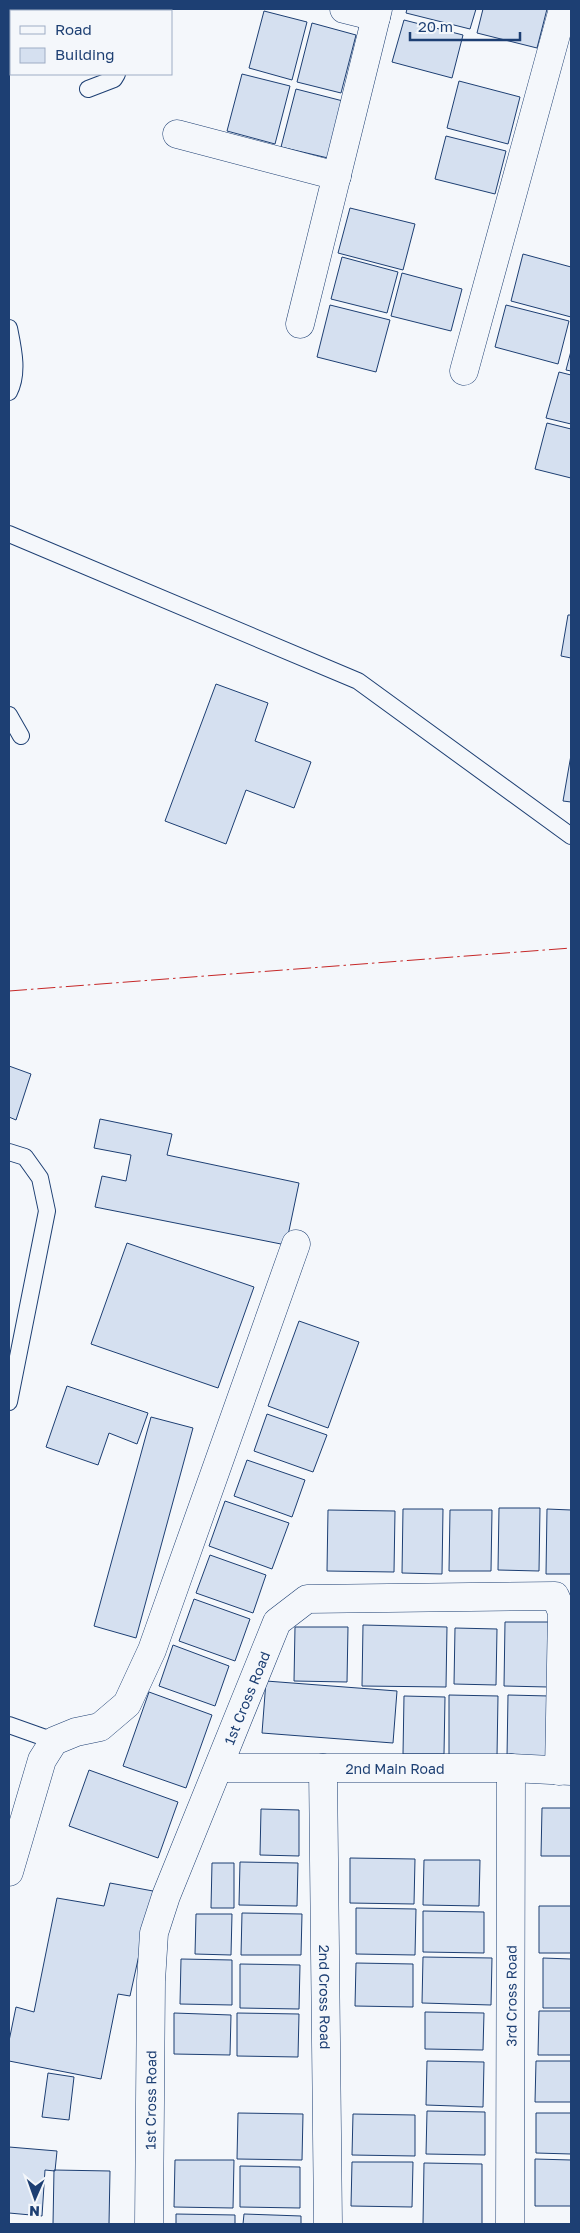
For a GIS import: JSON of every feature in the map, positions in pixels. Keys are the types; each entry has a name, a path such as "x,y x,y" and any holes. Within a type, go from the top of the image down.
{"street":[{"path":"300,324 377,13 344,9"},
{"path":"464,371 563,9"},
{"path":"177,134 337,176"},
{"path":"9,1872 42,1760 54,1741 76,1732 100,1727 127,1704 152,1650 296,1244"},
{"name":"1st Cross Road","path":"149,2224 154,1933 166,1896 277,1622 307,1599 554,1596 562,1612 565,1771"},
{"name":"2nd Main Road","path":"219,1768 510,1768 565,1771"},
{"name":"2nd Cross Road","path":"323,1768 328,2224"},
{"name":"3rd Cross Road","path":"510,1768 510,2224"}],"lane":[{"path":"88,90 114,79 116,75"},
{"path":"9,328 13,348 14,382 9,392"},
{"path":"9,534 358,681 571,836"},
{"path":"9,715 21,736"},
{"path":"9,1152 25,1156 40,1178 47,1211 9,1402"},
{"path":"9,1725 54,1741"}],"building":[{"path":"9,9 47,9 10,10 9,28"},
{"path":"49,9 114,9 113,10"},
{"path":"407,9 476,9 470,29 406,13"},
{"path":"483,9 547,9 537,48 477,33"},
{"path":"264,11 307,22 292,80 249,68"},
{"path":"404,20 463,35 452,78 392,62"},
{"path":"312,23 356,35 341,93 297,82"},
{"path":"242,74 290,86 275,144 227,131"},
{"path":"459,81 520,97 508,144 447,128"},
{"path":"296,89 343,101 328,158 281,147"},
{"path":"446,136 506,151 495,194 435,179"},
{"path":"350,208 415,224 403,270 338,253"},
{"path":"523,254 571,267 571,317 511,301"},
{"path":"342,257 398,272 387,313 331,299"},
{"path":"402,273 462,289 451,331 391,316"},
{"path":"330,305 390,320 376,372 317,357"},
{"path":"506,305 569,321 558,364 495,347"},
{"path":"571,351 571,371 566,370"},
{"path":"559,372 571,375 571,424 546,418"},
{"path":"547,423 571,429 571,478 535,469"},
{"path":"568,615 571,615 571,658 561,656"},
{"path":"216,684 268,703 255,741 311,762 294,808 246,790 226,844 165,821"},
{"path":"571,755 571,802 563,801"},
{"path":"9,1066 31,1074 16,1120 9,1117"},
{"path":"100,1119 172,1134 167,1155 299,1183 286,1245 95,1207 102,1176 126,1181 131,1155 94,1148"},
{"path":"127,1243 254,1287 218,1388 91,1344"},
{"path":"299,1321 359,1342 328,1428 268,1406"},
{"path":"67,1386 148,1413 137,1444 109,1433 98,1465 46,1447"},
{"path":"267,1414 327,1435 313,1472 254,1451"},
{"path":"151,1417 193,1428 136,1638 94,1626"},
{"path":"247,1460 305,1480 292,1517 234,1496"},
{"path":"225,1501 289,1523 272,1569 209,1546"},
{"path":"499,1508 540,1508 539,1571 498,1570"},
{"path":"403,1509 443,1509 442,1574 402,1573"},
{"path":"547,1509 571,1510 571,1574 546,1574"},
{"path":"328,1510 395,1511 394,1572 327,1571"},
{"path":"450,1510 492,1510 491,1571 449,1571"},
{"path":"210,1555 266,1575 253,1613 196,1593"},
{"path":"194,1599 250,1619 235,1661 179,1641"},
{"path":"505,1622 549,1622 548,1687 504,1686"},
{"path":"363,1625 447,1627 446,1687 362,1686"},
{"path":"295,1627 348,1627 347,1682 294,1681"},
{"path":"455,1628 497,1629 496,1685 454,1684"},
{"path":"173,1645 229,1666 215,1706 159,1686"},
{"path":"266,1681 397,1691 393,1743 262,1733"},
{"path":"149,1692 212,1715 186,1788 123,1766"},
{"path":"449,1695 498,1696 497,1756 449,1756"},
{"path":"508,1695 549,1696 548,1757 507,1757"},
{"path":"404,1696 445,1697 444,1754 403,1754"},
{"path":"89,1770 178,1802 158,1858 69,1826"},
{"path":"542,1808 571,1808 571,1856 541,1856"},
{"path":"261,1809 299,1810 299,1856 260,1855"},
{"path":"350,1858 415,1859 414,1904 350,1903"},
{"path":"424,1860 480,1860 479,1906 423,1905"},
{"path":"240,1862 298,1863 297,1906 239,1905"},
{"path":"212,1863 234,1863 234,1908 211,1908"},
{"path":"110,1883 153,1891 130,1996 118,1994 101,2079 9,2061 9,2041 16,2007 34,2012 57,1898 104,1906"},
{"path":"539,1906 571,1906 571,1953 539,1953"},
{"path":"356,1908 416,1909 415,1955 356,1954"},
{"path":"423,1911 484,1912 484,1953 423,1952"},
{"path":"242,1913 302,1914 301,1955 241,1955"},
{"path":"196,1914 232,1914 231,1955 195,1954"},
{"path":"423,1957 492,1958 491,2005 422,2003"},
{"path":"543,1958 571,1959 571,2008 543,2008"},
{"path":"181,1959 232,1960 232,2005 180,2004"},
{"path":"356,1963 413,1964 413,2007 355,2006"},
{"path":"240,1964 300,1965 299,2009 240,2008"},
{"path":"539,2011 571,2011 571,2055 538,2055"},
{"path":"425,2012 484,2013 483,2050 425,2049"},
{"path":"174,2013 231,2015 230,2055 174,2054"},
{"path":"237,2013 299,2014 298,2057 237,2056"},
{"path":"427,2061 484,2062 483,2107 426,2105"},
{"path":"536,2061 571,2061 571,2102 535,2102"},
{"path":"48,2073 74,2077 69,2120 42,2117"},
{"path":"427,2111 485,2112 485,2155 426,2154"},
{"path":"238,2113 303,2114 302,2160 237,2159"},
{"path":"536,2113 571,2113 571,2154 536,2153"},
{"path":"353,2114 415,2115 415,2156 352,2155"},
{"path":"9,2147 57,2151 55,2171 45,2170 42,2216 9,2213"},
{"path":"535,2159 571,2160 571,2206 535,2206"},
{"path":"175,2160 234,2160 233,2208 174,2207"},
{"path":"352,2162 413,2162 412,2207 351,2206"},
{"path":"424,2163 482,2164 482,2224 423,2224"},
{"path":"240,2166 300,2167 300,2208 240,2207"},
{"path":"54,2170 110,2171 109,2224 53,2224"},
{"path":"176,2214 235,2215 235,2224 176,2224"},
{"path":"244,2214 301,2216 301,2224 243,2224"}],"power":[{"path":"9,991 571,948"}]}
